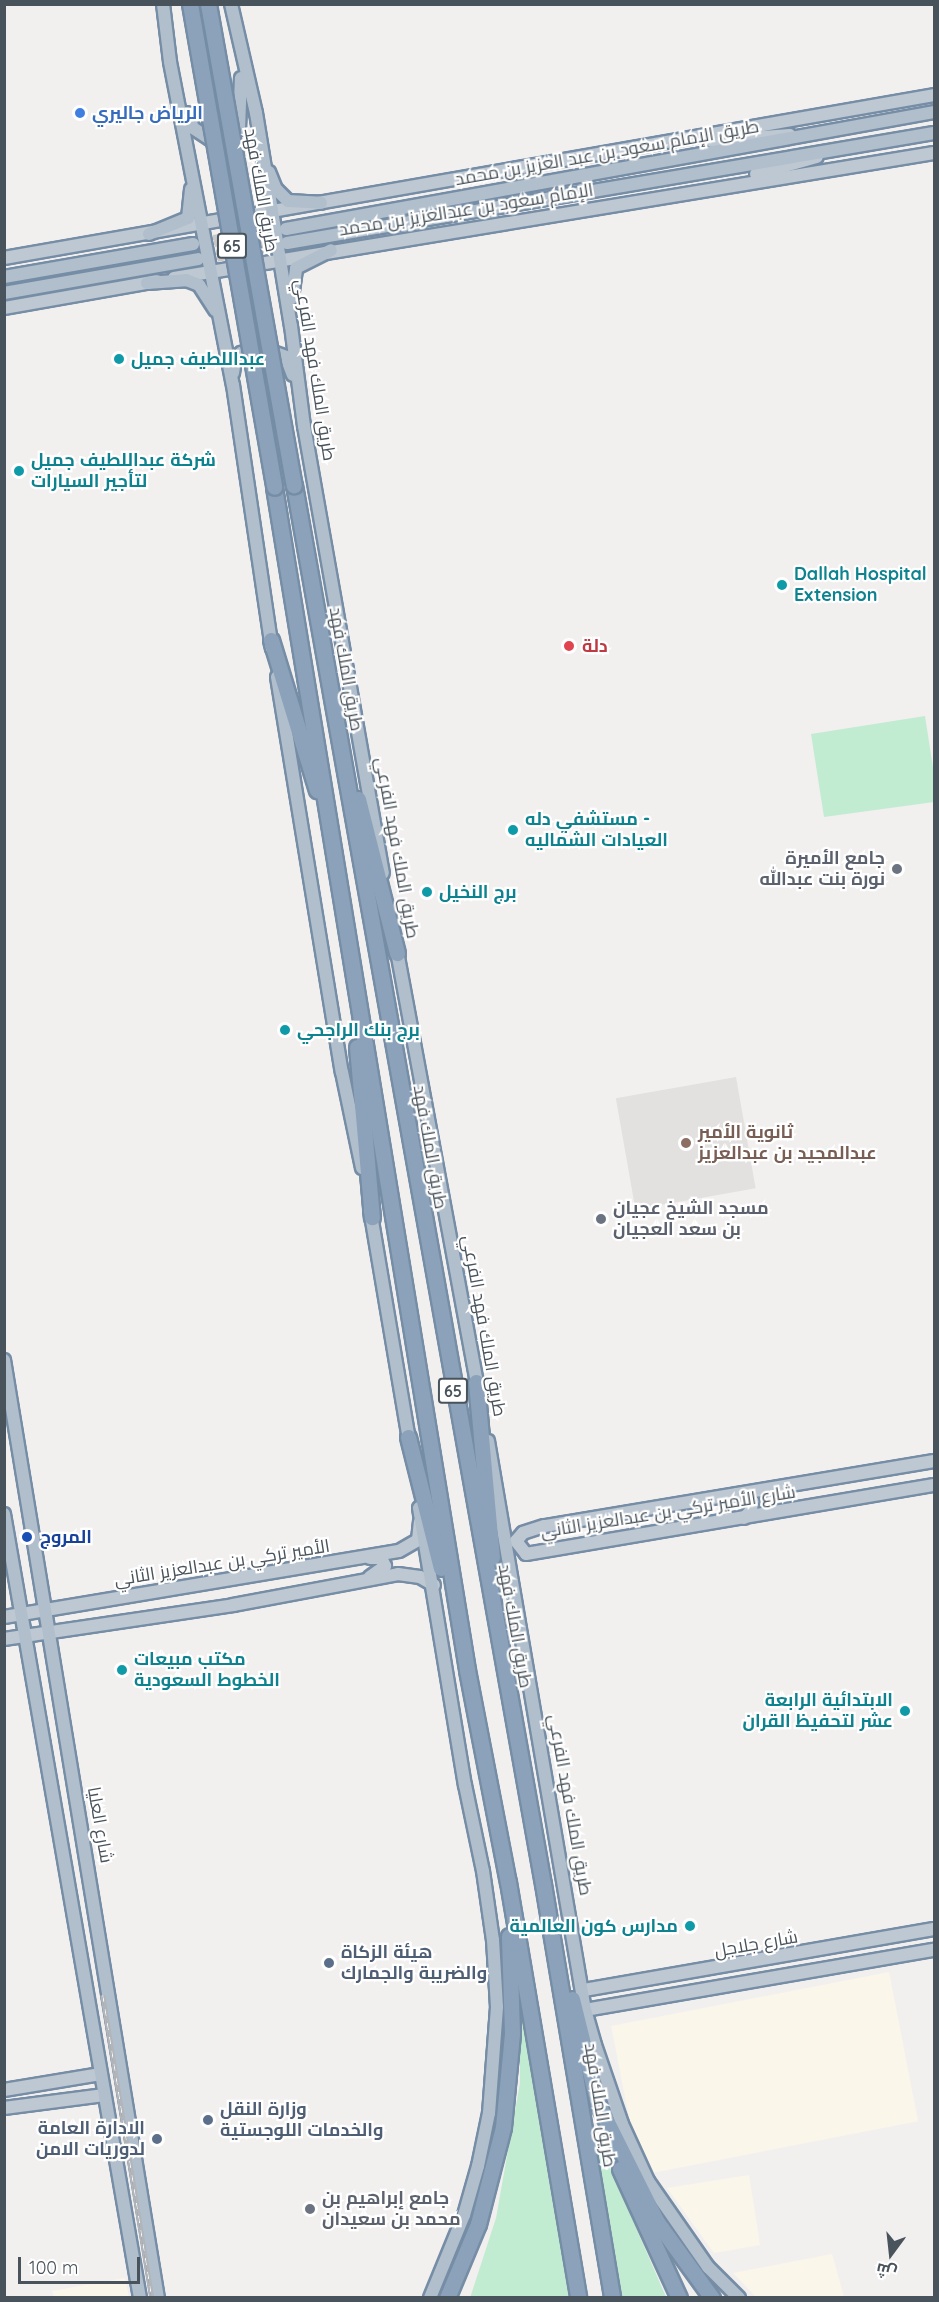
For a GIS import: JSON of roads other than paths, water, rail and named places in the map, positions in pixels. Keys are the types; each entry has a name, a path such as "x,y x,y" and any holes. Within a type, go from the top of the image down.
{"highway":[{"name":"65","path":"190,4 337,855 467,1670 508,1882 578,2298"},
{"name":"طريق الملك فهد","path":"208,4 543,1884 612,2298"},
{"path":"272,640 337,855"},
{"path":"328,684 397,953"},
{"path":"357,990 356,1045 372,1217"},
{"path":"476,1382 501,1656"},
{"path":"408,1437 467,1670"},
{"path":"458,2298 496,2166 510,2079 508,1882"},
{"path":"543,1884 598,2104 622,2177 679,2298"},
{"path":"598,2104 657,2222 712,2298"},
{"path":"447,2298 478,2224"}],"main road":[{"path":"163,4 172,70 204,223 233,385 342,1072 372,1217 420,1515 434,1585 451,1706 492,1928 497,2007 489,2113 478,2166 464,2215 430,2298"},
{"name":"طريق الملك فهد الفرعي","path":"231,4 261,150 300,393 397,953 503,1525 584,1990 585,2010 606,2081 648,2181 708,2267 739,2298"},
{"path":"172,70 193,128 210,139 224,137 239,129 242,122 240,56"},
{"name":"طريق الإمام سعود بن عبد العزيز بن محمد","path":"286,229 934,112"},
{"name":"طريق الإمام سعود بن عبد العزيز بن محمد","path":"287,243 934,133"},
{"path":"261,150 281,196 288,201 321,203"},
{"path":"149,234 188,218 192,210 190,158"},
{"path":"4,277 193,244"},
{"path":"291,326 292,280 296,268 331,250"},
{"path":"4,293 198,259"},
{"path":"147,283 186,280 199,285 222,326"},
{"path":"233,385 235,361 242,353 269,347 286,357 300,393"},
{"name":"شارع العليا","path":"4,1360 159,2298"},
{"path":"4,1514 12,1616 26,1634 140,2298"}],"street":[{"path":"4,258 934,95"},
{"path":"651,146 803,135"},
{"path":"693,190 838,148"},
{"name":"الإمام سعود بن عبدالعزيز بن محمد","path":"4,308 331,250 934,153"},
{"name":"شارع الأمير تركي بن عبدالعزيز الثاني","path":"934,1461 544,1526 518,1537 516,1541 526,1554 934,1485"},
{"path":"767,1488 758,1502 773,1513"},
{"path":"737,1494 752,1501 751,1511 744,1518"},
{"name":"الأمير تركي بن عبدالعزيز الثاني","path":"12,1616 185,1589 358,1558 414,1545 420,1515"},
{"path":"503,1525 518,1532 544,1526"},
{"path":"509,1562 526,1554"},
{"path":"358,1558 381,1558 385,1566 382,1571 358,1582"},
{"path":"8,1638 187,1611 398,1574 420,1577 434,1585"},
{"path":"185,1589 176,1601 187,1611"},
{"path":"8,1638 18,1629 18,1622 12,1616"},
{"name":"شارع جلاجل","path":"584,1990 934,1929"},
{"name":"شارع جلاجل","path":"585,2010 934,1950"},
{"path":"620,1983 617,1994 625,2002"},
{"path":"4,2090 71,2081 101,2074"},
{"path":"71,2081 78,2088 74,2098"},
{"path":"39,2102 40,2086"},
{"path":"4,2108 104,2095"}],"tunnel":[{"path":"196,244 285,229"},
{"path":"199,259 287,243"}],"railway":[{"path":"103,1995 152,2298"}],"place":[{"name":"الرياض جاليري","path":"80,113"},
{"name":"عبداللطيف جميل","path":"119,359"},
{"name":"شركة عبداللطيف جميل لتأجير السيارات","path":"19,471"},
{"name":"Dallah Hospital Extension","path":"782,585"},
{"name":"دلة","path":"569,646"},
{"name":"مستشفي دله - العيادات الشماليه","path":"513,830"},
{"name":"جامع الأميرة نورة بنت عبدالله","path":"897,869"},
{"name":"برج النخيل","path":"427,892"},
{"name":"برج بنك الراجحي","path":"285,1030"},
{"name":"ثانوية الأمير عبدالمجيد بن عبدالعزيز","path":"686,1143"},
{"name":"مسجد الشيخ عجيان بن سعد العجيان","path":"601,1219"},
{"name":"المروج","path":"27,1537"},
{"name":"مكتب مبيعات الخطوط السعودية","path":"122,1670"},
{"name":"الابتدائية الرابعة عشر لتحفيظ القران","path":"905,1711"},
{"name":"مدارس كون العالمية","path":"690,1926"},
{"name":"هيئة الزكاة والضريبة والجمارك","path":"329,1963"},
{"name":"وزارة النقل والخدمات اللوجستية","path":"208,2120"},
{"name":"الادارة العامة لدوريات الامن","path":"157,2139"},
{"name":"جامع إبراهيم بن محمد بن سعيدان","path":"310,2209"}]}
